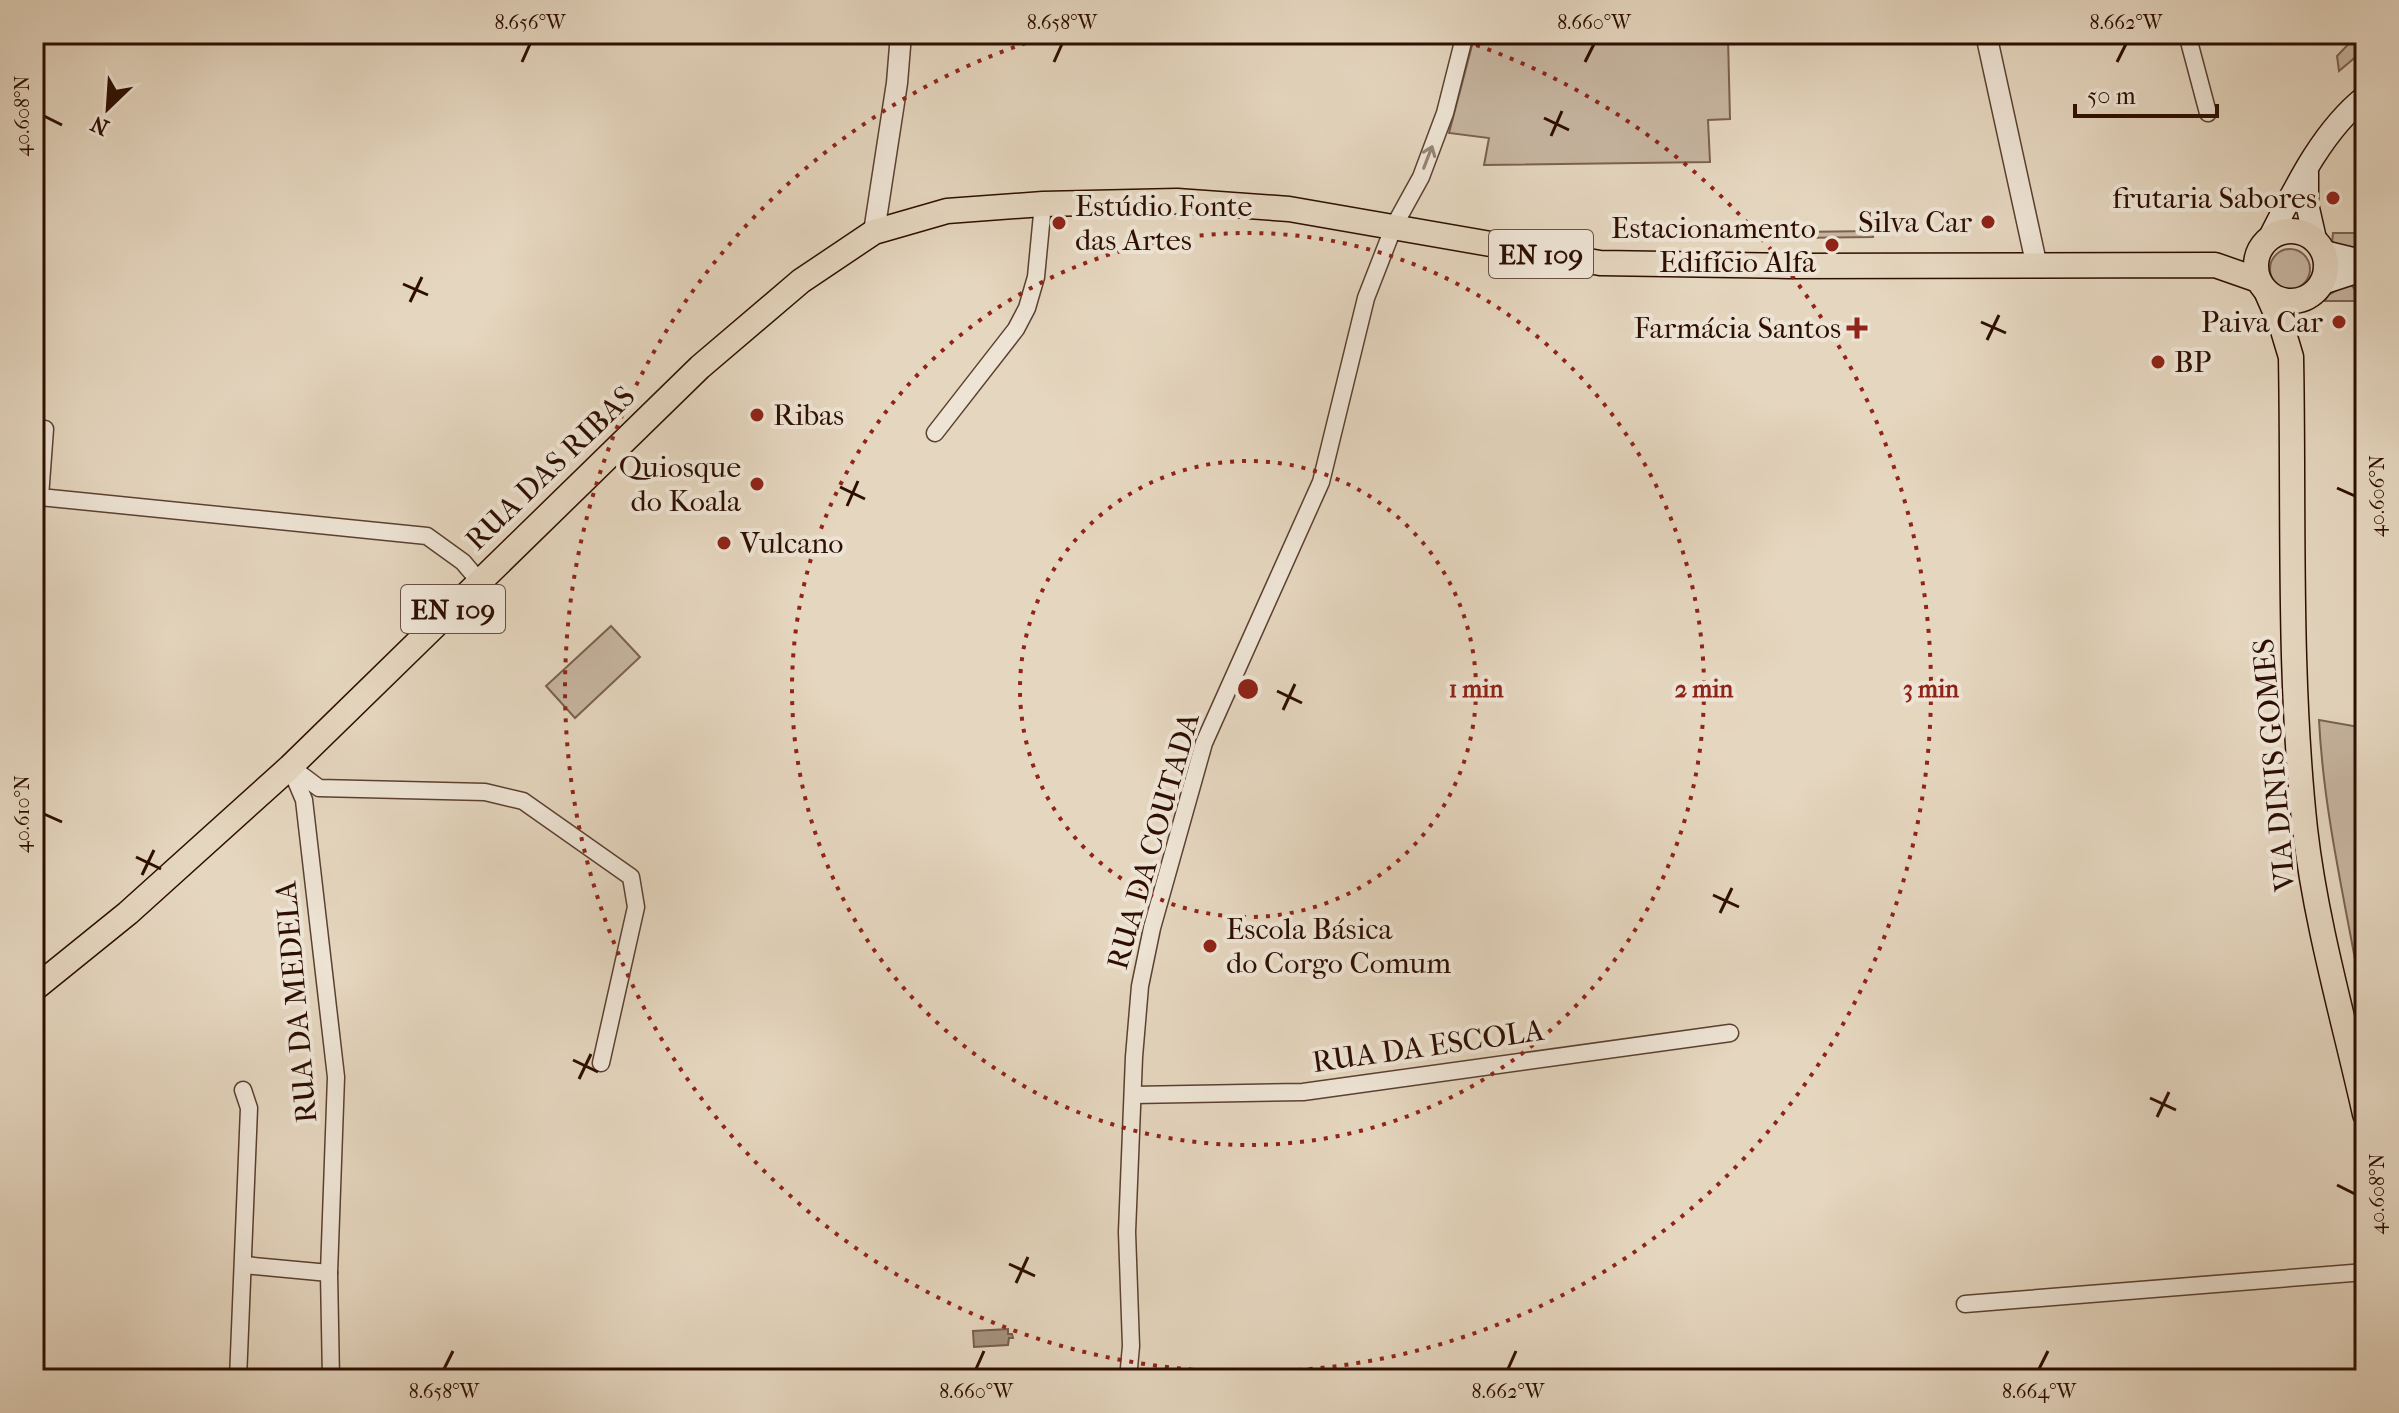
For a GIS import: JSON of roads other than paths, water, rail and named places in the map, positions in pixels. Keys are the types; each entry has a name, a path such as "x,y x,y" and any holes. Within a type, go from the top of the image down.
{"main road":[{"path":"2263,286 2256,259 2330,132 2347,111 2365,97"},
{"path":"2307,172 2307,204 2327,263 2317,289"},
{"name":"EN 109","path":"874,232 947,211 1043,204 1177,201 1289,209 1600,263 2037,267 2215,265 2265,243 2281,232 2293,231 2320,246 2365,262"},
{"name":"RUA DAS RIBAS","path":"34,989 128,913 290,767 700,367 801,281 874,232"},
{"name":"EN 109","path":"2215,265 2263,286 2289,302 2365,269"},
{"name":"VIA DINIS GOMES","path":"2263,286 2282,327 2291,357"},
{"name":"VIA DINIS GOMES","path":"2317,289 2300,322 2291,357 2295,709 2305,831 2322,929 2365,1114"}],"street":[{"path":"874,232 897,83 901,34"},
{"name":"RUA DA COUTADA","path":"1128,1379 1131,1346 1127,1232 1133,1095 1140,986 1152,928 1204,743 1321,482 1366,298 1394,226 1421,177 1445,113 1465,34"},
{"path":"1986,34 2037,267"},
{"path":"2187,34 2208,113"},
{"path":"935,433 1016,329 1027,308 1036,277 1043,204"},
{"path":"45,429 40,497 427,536 463,562 480,582"},
{"path":"290,767 319,788 485,792 523,801 631,877 636,907 601,1063"},
{"name":"RUA DA MEDELA","path":"290,767 304,800 336,1077 329,1273 331,1379"},
{"name":"RUA DA ESCOLA","path":"1133,1095 1303,1092 1730,1033"},
{"path":"238,1379 249,1108 243,1090"},
{"path":"244,1265 329,1273"},
{"path":"1965,1304 2365,1272"}],"place":[{"name":"frutaria Sabores","path":"2333,198"},
{"name":"Silva Car","path":"1988,222"},
{"name":"Estúdio Fonte das Artes","path":"1059,223"},
{"name":"Estacionamento Edifício Alfa","path":"1832,245"},
{"name":"Paiva Car","path":"2339,322"},
{"name":"Farmácia Santos","path":"1857,328"},
{"name":"BP","path":"2158,362"},
{"name":"Ribas","path":"757,415"},
{"name":"Quiosque do Koala","path":"757,484"},
{"name":"Vulcano","path":"724,543"},
{"name":"Escola Básica do Corgo Comum","path":"1210,946"}]}
